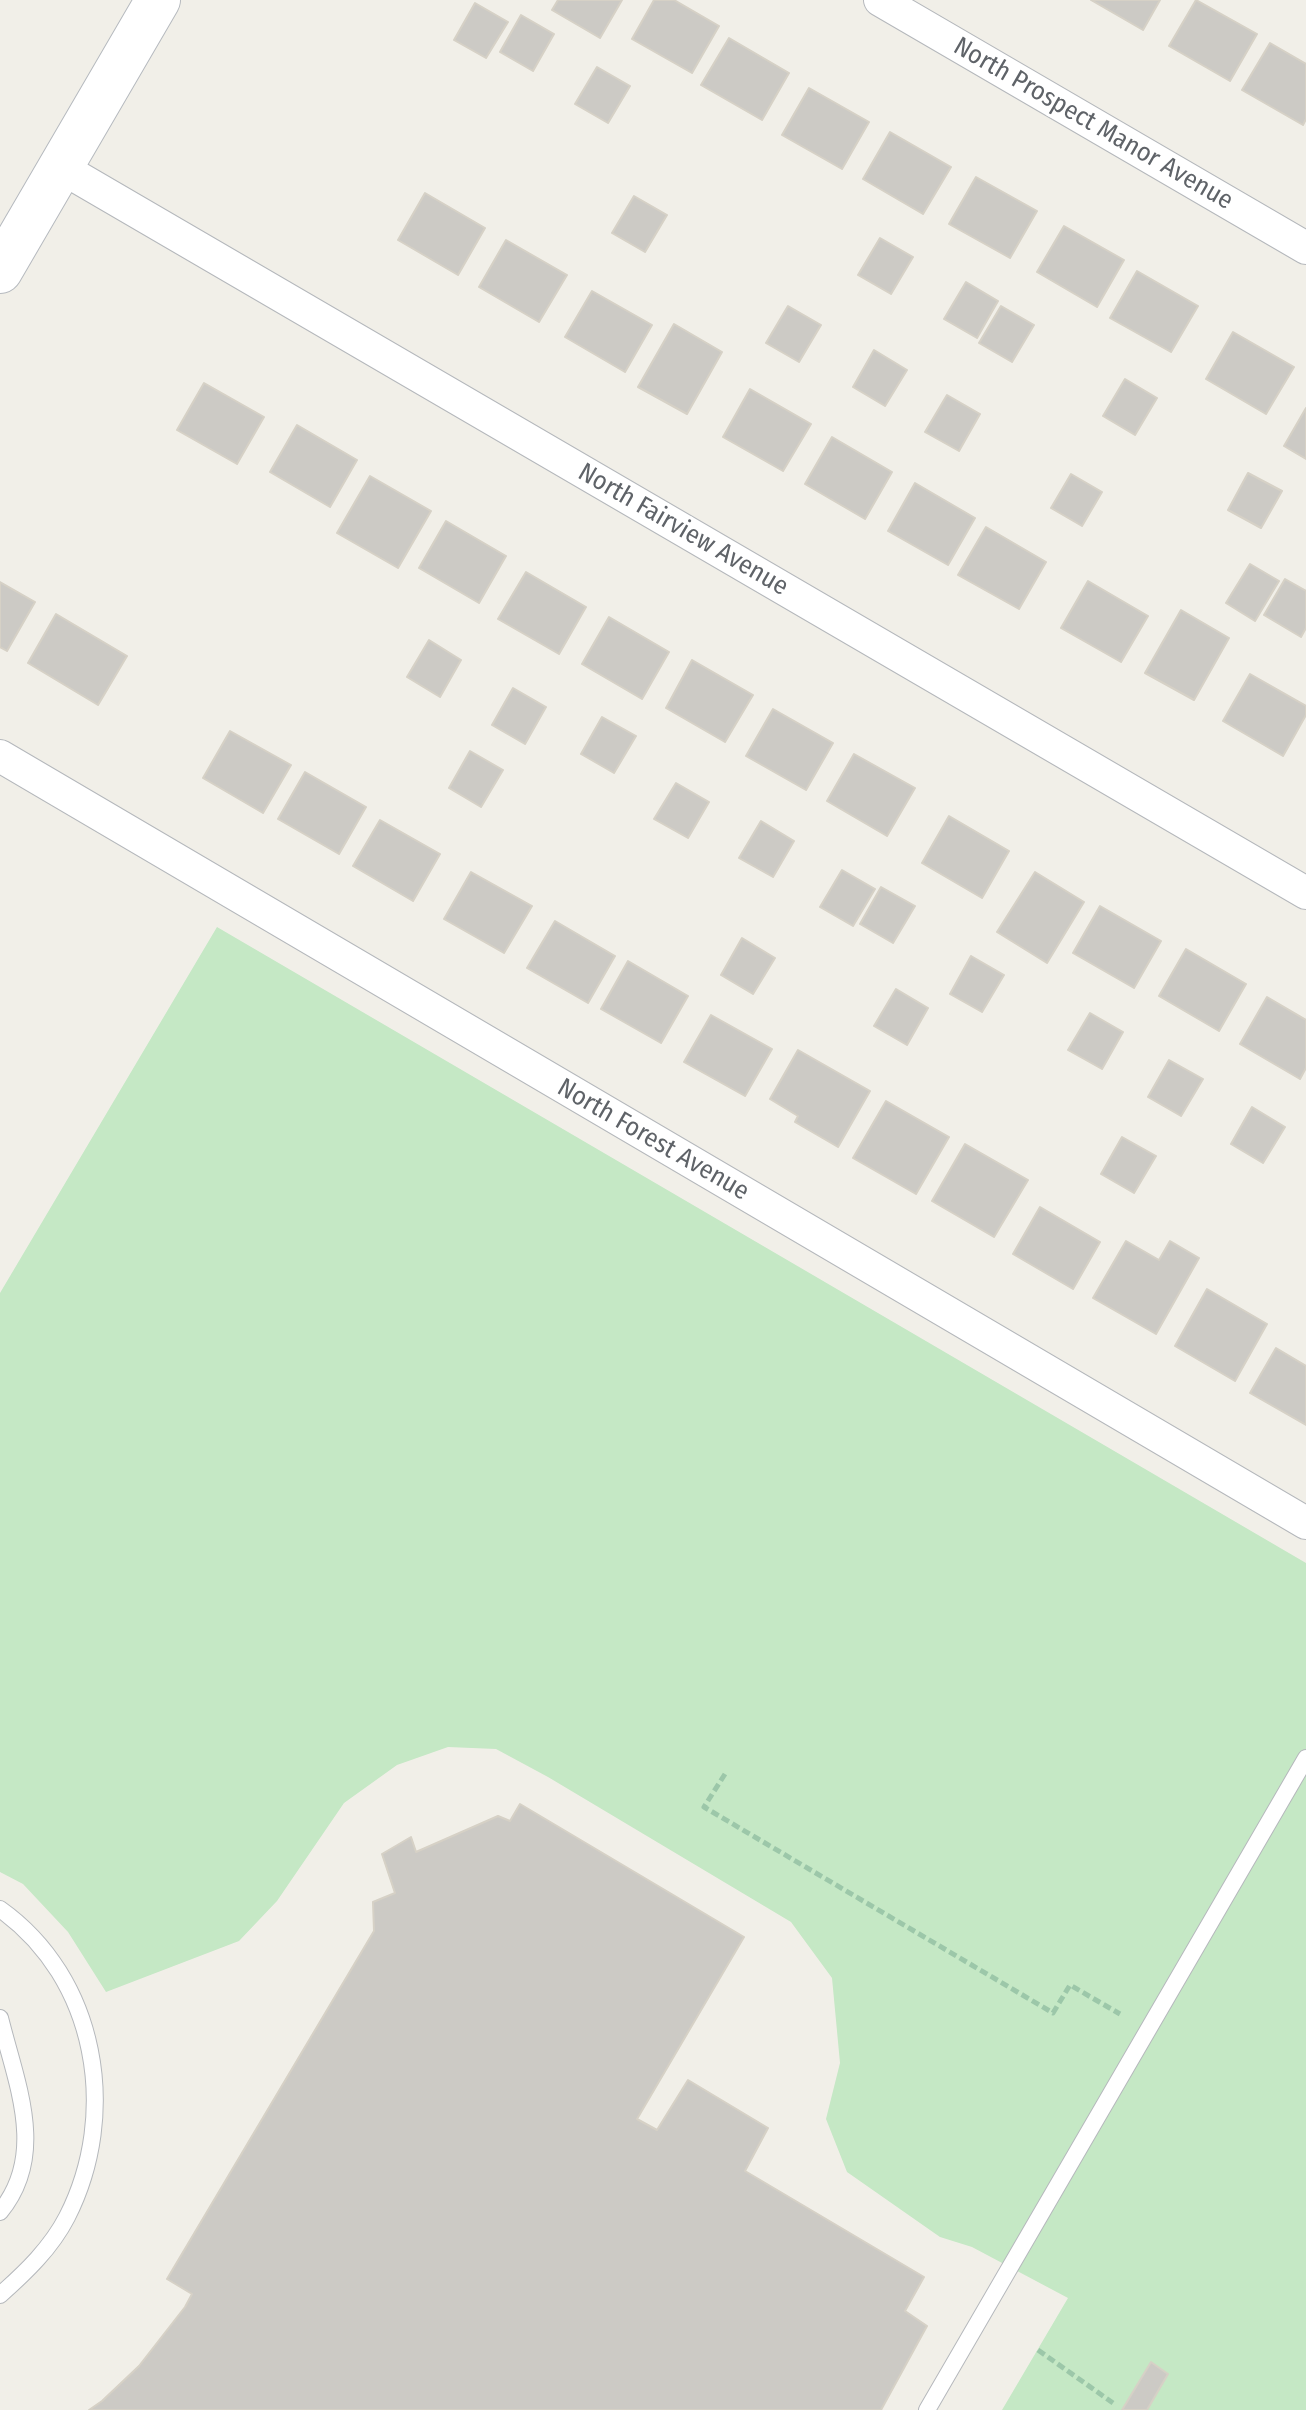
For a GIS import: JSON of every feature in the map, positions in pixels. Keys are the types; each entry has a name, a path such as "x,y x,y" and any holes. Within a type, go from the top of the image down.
{"main road":[{"path":"0,271 158,0"}],"street":[{"name":"North Prospect Manor Avenue","path":"880,0 1306,248"},
{"name":"North Fairview Avenue","path":"60,167 1306,893"},
{"name":"North Forest Avenue","path":"0,756 1306,1523"}],"lane":[{"path":"927,2410 1306,1758"},
{"path":"0,1909 16,1920 52,1961 78,2008 93,2060 96,2115 88,2168 67,2218 36,2263 0,2295"},
{"path":"0,2018 27,2126 25,2165 0,2212"}],"path":[{"path":"725,1774 704,1807 1053,2013 1070,1985 1120,2014"},
{"path":"1038,2350 1113,2403"}],"green space":[{"path":"217,927 1306,1563 1306,2410 1002,2410 1068,2298 972,2247 940,2237 847,2172 826,2119 840,2063 832,1978 791,1922 496,1749 448,1747 397,1765 344,1803 277,1901 239,1941 106,1992 68,1932 23,1884 0,1872 0,1293"}],"building":[{"path":"558,0 622,0 600,38 552,10"},
{"path":"654,0 674,0 719,26 692,73 632,39"},
{"path":"1091,0 1160,0 1143,30"},
{"path":"1196,0 1257,34 1230,81 1169,46"},
{"path":"475,3 508,22 486,58 454,40"},
{"path":"521,15 554,34 533,71 500,52"},
{"path":"729,38 789,73 762,120 701,85"},
{"path":"1270,43 1306,64 1306,119 1303,125 1242,90"},
{"path":"597,67 630,86 608,123 575,104"},
{"path":"809,88 869,122 842,169 782,135"},
{"path":"890,132 951,167 923,214 863,179"},
{"path":"976,177 1037,211 1010,258 949,224"},
{"path":"425,193 485,228 458,275 398,240"},
{"path":"634,196 667,215 645,252 612,233"},
{"path":"1064,226 1124,260 1097,307 1037,272"},
{"path":"880,238 913,257 891,294 858,275"},
{"path":"506,240 567,275 539,322 479,287"},
{"path":"1137,271 1198,306 1171,352 1110,318"},
{"path":"966,282 998,301 977,338 944,319"},
{"path":"592,291 652,325 625,372 565,337"},
{"path":"788,306 821,325 799,362 766,343"},
{"path":"1001,306 1034,325 1012,362 979,343"},
{"path":"674,324 722,352 687,414 638,387"},
{"path":"1233,332 1294,367 1266,414 1206,379"},
{"path":"874,350 907,370 885,406 853,387"},
{"path":"1125,379 1157,398 1135,435 1103,416"},
{"path":"204,383 264,417 237,464 177,430"},
{"path":"750,389 811,424 783,471 723,437"},
{"path":"947,395 980,414 959,451 925,432"},
{"path":"1306,408 1306,459 1284,446"},
{"path":"297,425 357,460 330,507 270,472"},
{"path":"832,437 892,472 865,519 805,484"},
{"path":"1248,473 1282,491 1261,528 1228,510"},
{"path":"1071,474 1102,492 1082,526 1051,508"},
{"path":"370,476 431,511 398,568 337,533"},
{"path":"915,483 975,518 948,565 888,531"},
{"path":"446,521 506,556 479,603 419,568"},
{"path":"986,527 1046,562 1019,609 958,575"},
{"path":"1250,564 1279,581 1255,621 1226,603"},
{"path":"526,572 586,607 559,654 498,619"},
{"path":"1285,579 1306,591 1306,628 1301,637 1264,615"},
{"path":"1088,581 1148,616 1121,662 1061,628"},
{"path":"0,582 35,602 7,651 0,647"},
{"path":"1181,610 1229,638 1194,700 1145,673"},
{"path":"56,614 127,656 98,705 28,663"},
{"path":"609,617 669,652 642,699 582,664"},
{"path":"429,640 461,660 440,697 407,677"},
{"path":"692,660 753,695 725,742 666,708"},
{"path":"1250,674 1306,706 1306,715 1283,756 1223,721"},
{"path":"513,688 546,707 525,744 492,725"},
{"path":"773,709 833,743 806,790 746,756"},
{"path":"602,717 636,736 614,773 581,754"},
{"path":"230,731 291,765 263,813 203,778"},
{"path":"470,751 503,770 481,807 449,788"},
{"path":"854,754 915,788 887,836 827,801"},
{"path":"305,772 366,807 339,854 278,819"},
{"path":"676,783 709,802 688,838 654,819"},
{"path":"949,816 1009,851 982,898 922,863"},
{"path":"380,820 440,854 413,901 353,866"},
{"path":"761,821 794,841 773,877 739,858"},
{"path":"842,870 875,889 853,926 820,907"},
{"path":"471,872 532,906 504,953 444,919"},
{"path":"1035,872 1084,902 1047,963 997,932"},
{"path":"881,887 915,906 893,943 860,924"},
{"path":"1100,906 1161,941 1134,988 1073,953"},
{"path":"555,921 615,956 588,1003 527,968"},
{"path":"742,938 775,958 753,994 721,975"},
{"path":"1186,949 1246,984 1219,1031 1159,996"},
{"path":"971,956 1004,975 982,1012 950,994"},
{"path":"628,961 688,996 661,1043 601,1009"},
{"path":"896,989 928,1008 907,1045 874,1026"},
{"path":"1267,997 1306,1020 1306,1068 1300,1079 1240,1044"},
{"path":"1090,1013 1123,1032 1102,1069 1068,1050"},
{"path":"711,1015 772,1049 745,1096 684,1062"},
{"path":"798,1050 870,1091 838,1147 795,1122 798,1116 770,1099"},
{"path":"1169,1060 1203,1079 1181,1116 1148,1097"},
{"path":"886,1101 949,1137 916,1194 853,1158"},
{"path":"1252,1107 1285,1127 1263,1163 1231,1144"},
{"path":"1122,1137 1156,1156 1134,1193 1101,1174"},
{"path":"965,1144 1028,1180 994,1237 932,1201"},
{"path":"1040,1207 1100,1242 1073,1289 1013,1254"},
{"path":"1126,1241 1159,1260 1170,1241 1199,1258 1156,1334 1093,1298"},
{"path":"1207,1289 1267,1324 1235,1381 1175,1346"},
{"path":"1276,1348 1306,1366 1306,1425 1250,1393"},
{"path":"520,1804 744,1937 637,2119 657,2130 688,2080 768,2128 745,2171 924,2277 905,2311 927,2326 881,2410 89,2410 139,2366 192,2294 167,2279 374,1931 373,1902 395,1893 382,1854 411,1837 416,1852 498,1816 510,1821"},
{"path":"1151,2362 1168,2374 1147,2410 1122,2410"}]}
